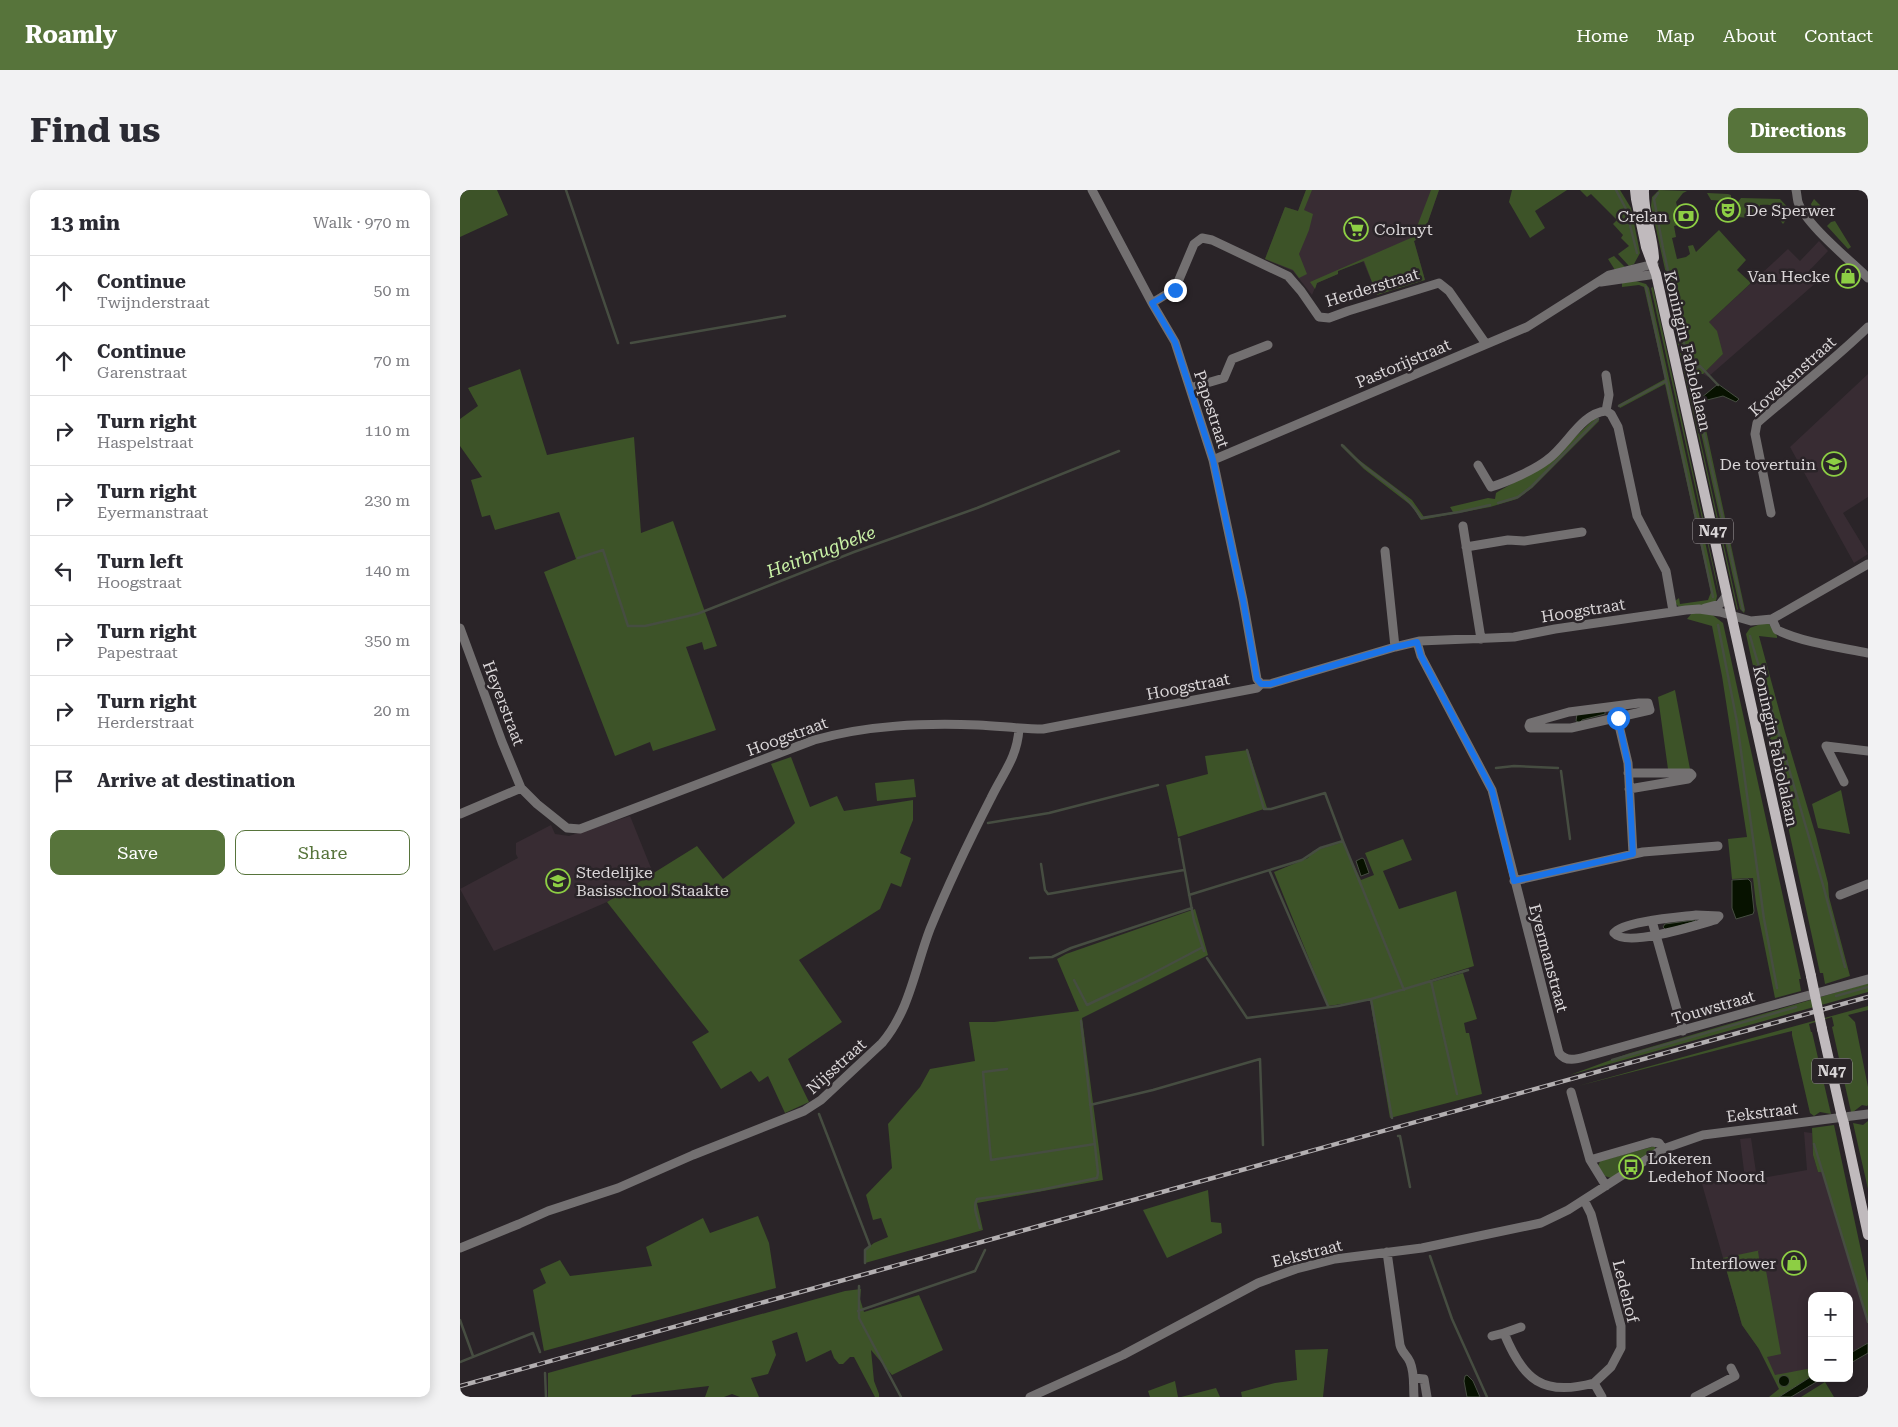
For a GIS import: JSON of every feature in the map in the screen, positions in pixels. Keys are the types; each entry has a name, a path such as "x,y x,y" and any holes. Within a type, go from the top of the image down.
{"main road":[{"name":"Koningin Fabiolalaan","path":"1635,190 1646,247 1655,269 1868,1235"},
{"name":"Koningin Fabiolalaan","path":"1644,190 1644,199 1654,247 1655,269"}],"street":[{"name":"Papestraat","path":"1092,190 1175,342 1213,460 1243,600 1257,679 1261,684"},
{"path":"1796,190 1802,211 1814,226 1868,278"},
{"name":"Herderstraat","path":"1152,303 1175,290 1194,244 1202,238 1212,240 1288,276 1301,291 1318,317 1330,318 1439,283 1449,290 1486,344"},
{"name":"Pastorijstraat","path":"1213,460 1527,327 1598,282 1655,269"},
{"name":"Kovekenstraat","path":"1772,513 1754,434 1757,423 1843,352 1868,327"},
{"path":"1190,388 1224,378 1232,360 1268,345"},
{"path":"1606,375 1609,396 1606,411"},
{"path":"1478,465 1491,487 1503,484 1548,460 1594,414 1606,411 1611,414 1618,427 1637,516 1666,571 1674,611"},
{"path":"1463,526 1481,639"},
{"path":"1466,547 1508,540 1524,540 1582,532"},
{"path":"1385,551 1395,647"},
{"name":"Hoogstraat","path":"522,788 567,828 580,829 814,740 840,733 914,724 979,725 1043,729 1257,688 1261,684 1270,684 1417,642 1514,637 1555,629 1699,609 1751,621 1772,619 1868,564"},
{"path":"1699,609 1720,604 1727,595"},
{"path":"1772,619 1777,630 1786,634 1804,640 1868,653"},
{"name":"Heyerstraat","path":"460,628 502,742 522,788"},
{"name":"Eyermanstraat","path":"1417,642 1421,656 1492,790 1558,1053 1565,1059"},
{"path":"1648,703 1650,710 1572,728 1530,728 1529,726 1530,723 1569,712 1615,705 1648,703"},
{"path":"1615,705 1628,764 1633,854"},
{"path":"1569,712 1572,728"},
{"name":"Nijsstraat","path":"460,1248 548,1211 618,1188 693,1155 804,1111 821,1100 882,1043 890,1034 905,1008 930,929 977,826 1016,752 1019,729"},
{"path":"1844,782 1826,746 1868,751"},
{"path":"1628,773 1679,772 1692,775 1688,779 1629,789"},
{"path":"460,814 522,788"},
{"path":"1514,881 1633,854 1718,846"},
{"path":"1840,896 1868,884"},
{"path":"1696,916 1719,916 1715,920 1656,936 1621,937 1616,936 1614,933 1623,927 1652,921 1696,916"},
{"path":"1652,921 1683,1031"},
{"name":"Touwstraat","path":"1565,1059 1569,1060 1592,1055 1683,1031 1868,979"},
{"path":"1571,1092 1590,1160 1606,1186"},
{"name":"Eekstraat","path":"1030,1397 1123,1355 1258,1283 1275,1276 1329,1261 1422,1248 1541,1223 1568,1210 1663,1149 1689,1139 1716,1132 1868,1114"},
{"path":"1590,1160 1652,1142 1659,1143 1663,1149"},
{"name":"Ledehof","path":"1584,1200 1591,1214 1621,1326 1621,1348 1611,1367 1594,1383"},
{"path":"1387,1252 1400,1345 1402,1353 1410,1362 1414,1378 1412,1383 1414,1397"},
{"path":"1492,1336 1521,1327"},
{"path":"1504,1333 1517,1362 1534,1379 1551,1386 1564,1388 1594,1383 1602,1397"},
{"path":"1695,1397 1735,1375"},
{"path":"1414,1378 1424,1379 1427,1397"}],"shaded area":[{"path":"1306,190 1439,190 1423,236 1414,241 1425,280 1377,295 1363,261 1338,271 1338,274 1317,283 1312,295 1293,271 1265,259 1285,207 1298,211"},
{"path":"1819,241 1828,251 1809,271 1818,281 1708,377 1703,374 1723,354 1709,322 1788,249 1800,261"},
{"name":"De tovertuin","path":"1868,374 1868,497 1843,513 1868,554 1854,563 1790,447"},
{"path":"1718,384 1739,399 1736,402 1723,396 1707,400 1701,398"},
{"path":"1605,711 1605,714 1582,720 1580,723 1576,721 1577,714"},
{"name":"Stedelijke Basisschool Staakte","path":"630,816 653,873 607,902 494,951 460,889 518,858 516,843 551,825 555,834 569,836"},
{"path":"1362,858 1369,873 1361,876 1356,861"},
{"path":"1748,879 1751,882 1754,911 1753,914 1736,919 1732,908 1732,880"},
{"path":"1695,920 1666,930 1663,927 1665,924"},
{"path":"1804,1132 1812,1133 1813,1155 1818,1172 1822,1172 1868,1324 1868,1343 1853,1352 1853,1292 1808,1292 1808,1378 1783,1394 1759,1349 1742,1325 1702,1184 1745,1179 1740,1139 1751,1138 1757,1179 1807,1170"},
{"path":"1868,1343 1868,1353 1853,1362 1853,1352"},
{"path":"1467,1375 1473,1381 1480,1397 1467,1397 1464,1381"},
{"path":"1782,1376 1786,1376 1789,1381 1788,1385 1782,1386 1779,1383 1779,1379"},
{"path":"1808,1379 1808,1382 1816,1382 1791,1397 1779,1397"}],"green space":[{"path":"460,190 497,190 508,215 460,237"},
{"path":"1306,190 1312,190 1304,210 1313,214 1309,230 1299,254 1307,274 1299,278 1293,270 1265,259 1285,207 1298,211"},
{"path":"1431,190 1439,190 1423,236 1414,241 1425,280 1377,295 1364,261 1338,271 1338,274 1317,283 1315,289 1310,282 1413,237"},
{"path":"1512,190 1567,190 1535,211 1545,228 1530,238 1509,202"},
{"path":"1580,190 1620,190 1631,208 1640,253 1634,264 1629,266 1618,254 1629,246 1621,238 1623,235 1613,224 1617,220 1591,194 1587,197"},
{"path":"1659,190 1687,191 1676,202 1679,214 1676,219 1678,225 1674,226 1676,237 1672,238 1677,259 1690,254 1688,246 1693,245 1696,252 1719,230 1746,260 1737,270 1751,283 1709,322 1717,331 1723,354 1703,374 1694,374 1745,610 1744,613 1740,609 1651,206 1652,197"},
{"path":"1707,193 1728,194 1731,195 1731,199 1727,198 1726,201 1711,200"},
{"path":"1741,198 1780,199 1792,212 1783,224 1779,219 1784,215 1771,205 1760,205 1759,216 1750,215 1750,218 1738,217 1736,215 1741,210 1736,205"},
{"path":"1814,199 1823,208 1816,212 1813,211 1811,204"},
{"path":"1835,221 1851,247 1848,249 1827,226"},
{"path":"1614,256 1625,267 1615,270 1608,259"},
{"path":"1636,281 1646,284 1649,288 1717,596 1716,601 1711,605 1679,607 1675,601 1679,598 1680,604 1708,600 1711,592 1665,384 1620,408 1618,405 1665,379 1644,287 1639,285 1622,287 1622,282"},
{"path":"1666,285 1738,609 1737,610 1672,317"},
{"path":"1653,287 1716,578 1719,595 1651,288"},
{"path":"520,369 547,455 634,437 641,533 673,521 717,646 704,650 702,642 686,647 716,730 653,751 650,742 615,756 544,572 576,559 559,512 495,530 490,515 482,517 471,480 482,477 460,446 460,419 478,406 468,388"},
{"path":"1596,417 1599,421 1532,488 1517,499 1490,507 1421,520 1412,506 1364,469 1341,446 1344,445 1359,460 1412,500 1424,517 1453,512 1450,507 1488,498 1495,499 1496,493 1547,464"},
{"path":"1692,613 1710,613 1723,623 1801,979 1799,979 1801,991 1775,998 1756,904 1753,878 1732,879 1728,839 1747,837 1722,676 1712,626 1687,619"},
{"path":"1763,623 1769,624 1777,636 1777,638 1759,636 1816,836 1828,883 1829,897 1850,976 1825,984 1823,973 1820,973 1746,634 1750,628"},
{"path":"1675,690 1690,769 1668,769 1658,697"},
{"path":"1248,750 1267,808 1178,837 1166,785 1208,774 1205,756"},
{"path":"791,757 810,807 837,796 844,811 913,800 913,820 900,853 911,858 901,887 891,883 880,909 799,960 842,1022 788,1059 809,1102 785,1113 768,1076 759,1082 751,1071 721,1089 692,1042 709,1032 607,902 697,846 723,879 791,827 795,823 771,764"},
{"path":"914,779 916,797 877,801 875,783"},
{"path":"1841,790 1850,834 1818,828 1812,804"},
{"path":"1403,839 1412,860 1383,871 1399,909 1456,891 1474,966 1430,980 1432,982 1463,973 1477,1019 1464,1023 1466,1033 1469,1033 1482,1094 1390,1118 1370,1000 1328,1006 1274,872 1308,858 1313,851 1343,842 1361,880 1374,875 1365,853"},
{"path":"1195,909 1208,955 1082,1018 1103,1180 977,1203 983,1230 865,1263 865,1250 874,1243 888,1237 881,1218 873,1220 866,1195 892,1168 888,1124 920,1087 930,1069 975,1061 969,1022 994,1022 1079,1011 1057,959 1066,954"},
{"path":"1868,983 1868,992 1570,1075 1627,1054"},
{"path":"1868,1006 1868,1010 1848,1015 1855,1022 1868,1087 1868,1105 1862,1105 1853,1112 1851,1112 1832,1027 1834,1026 1832,1017 1809,1024 1831,1114 1820,1112 1814,1116 1810,1113 1792,1031 1578,1086"},
{"path":"1868,1121 1868,1189 1853,1123 1863,1125"},
{"path":"1834,1125 1868,1283 1868,1324 1822,1172 1818,1172 1813,1155 1812,1128"},
{"path":"1655,1146 1655,1150 1611,1178 1605,1176 1598,1166 1600,1161"},
{"path":"1208,1190 1211,1222 1221,1223 1222,1233 1167,1258 1143,1210"},
{"path":"758,1216 769,1243 776,1288 544,1351 533,1290 546,1283 540,1269 560,1260 570,1276 652,1266 646,1247 703,1218 710,1233"},
{"path":"1761,1250 1758,1251 1760,1265 1765,1265 1781,1354 1767,1357 1775,1375 1808,1369 1808,1379 1779,1397 1769,1397 1779,1389 1759,1349 1742,1325 1723,1258"},
{"path":"861,1289 860,1299 864,1312 919,1295 943,1350 892,1375 871,1350 874,1381 879,1397 875,1397 854,1357 850,1357 843,1364 839,1364 831,1350 806,1362 797,1332 772,1341 776,1355 768,1374 751,1378 759,1397 740,1397 732,1394 724,1397 705,1397 709,1386 632,1395 631,1397 548,1397 548,1373 845,1291"},
{"path":"1328,1349 1323,1397 1242,1397 1241,1392 1275,1383 1297,1380 1295,1350"},
{"path":"1175,1381 1178,1397 1150,1397 1148,1391"},
{"path":"1825,1382 1834,1397 1801,1397"},
{"path":"1216,1388 1220,1397 1181,1397"}],"waterway":[{"path":"566,190 618,343"},
{"path":"1616,190 1626,209 1637,253"},
{"path":"1658,193 1654,199 1663,248 1743,610"},
{"path":"1646,287 1713,597"},
{"path":"631,343 785,316"},
{"name":"Heirbrugbeke","path":"1691,370 1700,366 1718,385"},
{"name":"Heirbrugbeke","path":"1619,406 1666,381"},
{"name":"Heirbrugbeke","path":"1498,503 1518,497 1531,487 1598,419"},
{"name":"Heirbrugbeke","path":"1342,445 1362,464 1404,497 1421,518 1490,505"},
{"name":"Heirbrugbeke","path":"578,558 603,550 628,626 645,626 697,614 854,552 977,508 1119,451"},
{"path":"1718,625 1737,722 1764,919 1777,988"},
{"path":"1750,636 1845,967"},
{"path":"1189,895 1302,860 1320,848 1343,841 1325,793 1271,809 1264,809 1247,750"},
{"path":"1496,768 1514,766 1558,768"},
{"path":"1561,771 1570,839"},
{"path":"988,823 1049,813 1158,785"},
{"path":"1179,839 1194,921 1204,951"},
{"path":"1343,841 1404,990"},
{"path":"1041,864 1045,890 1048,894 1184,870"},
{"path":"1270,872 1328,1006"},
{"path":"1030,958 1052,957 1071,948 1192,908"},
{"path":"1074,980 1087,1005 1203,947"},
{"path":"1207,958 1247,1018 1338,1006 1371,999 1468,970"},
{"path":"1431,981 1457,1094"},
{"path":"1836,996 1868,987"},
{"path":"1371,999 1392,1118"},
{"path":"1612,1060 1796,1007"},
{"path":"980,1228 975,1209 977,1199 1040,1190 1097,1178 1098,1173 1081,1021"},
{"path":"1090,1105 1153,1090 1260,1059 1263,1145"},
{"path":"1007,1069 983,1072 991,1160 1095,1144"},
{"path":"819,1114 870,1246 865,1250 865,1263"},
{"path":"1398,1136 1400,1136 1410,1187"},
{"path":"1814,1144 1868,1322"},
{"path":"858,1311 975,1271 985,1250"},
{"path":"1430,1256 1452,1319 1487,1397"},
{"path":"859,1286 859,1318 901,1397"},
{"path":"460,1320 473,1356"},
{"path":"460,1362 533,1333 540,1352"},
{"path":"545,1373 546,1397"}],"railway":[{"path":"460,1386 1868,997"}],"place":[{"name":"De Sperwer","path":"1728,210"},
{"name":"Crelan","path":"1686,216"},
{"name":"Colruyt","path":"1356,229"},
{"name":"Van Hecke","path":"1848,276"},
{"name":"De tovertuin","path":"1834,464"},
{"name":"Stedelijke Basisschool Staakte","path":"558,881"},
{"name":"Lokeren Ledehof Noord","path":"1631,1167"},
{"name":"Interflower","path":"1794,1263"}],"route":[{"path":"1175,290 1152,303 1175,342 1213,460 1243,600 1257,679 1261,684 1270,684 1417,642 1421,656 1492,790 1514,881 1633,854 1628,764 1618,718"}]}
